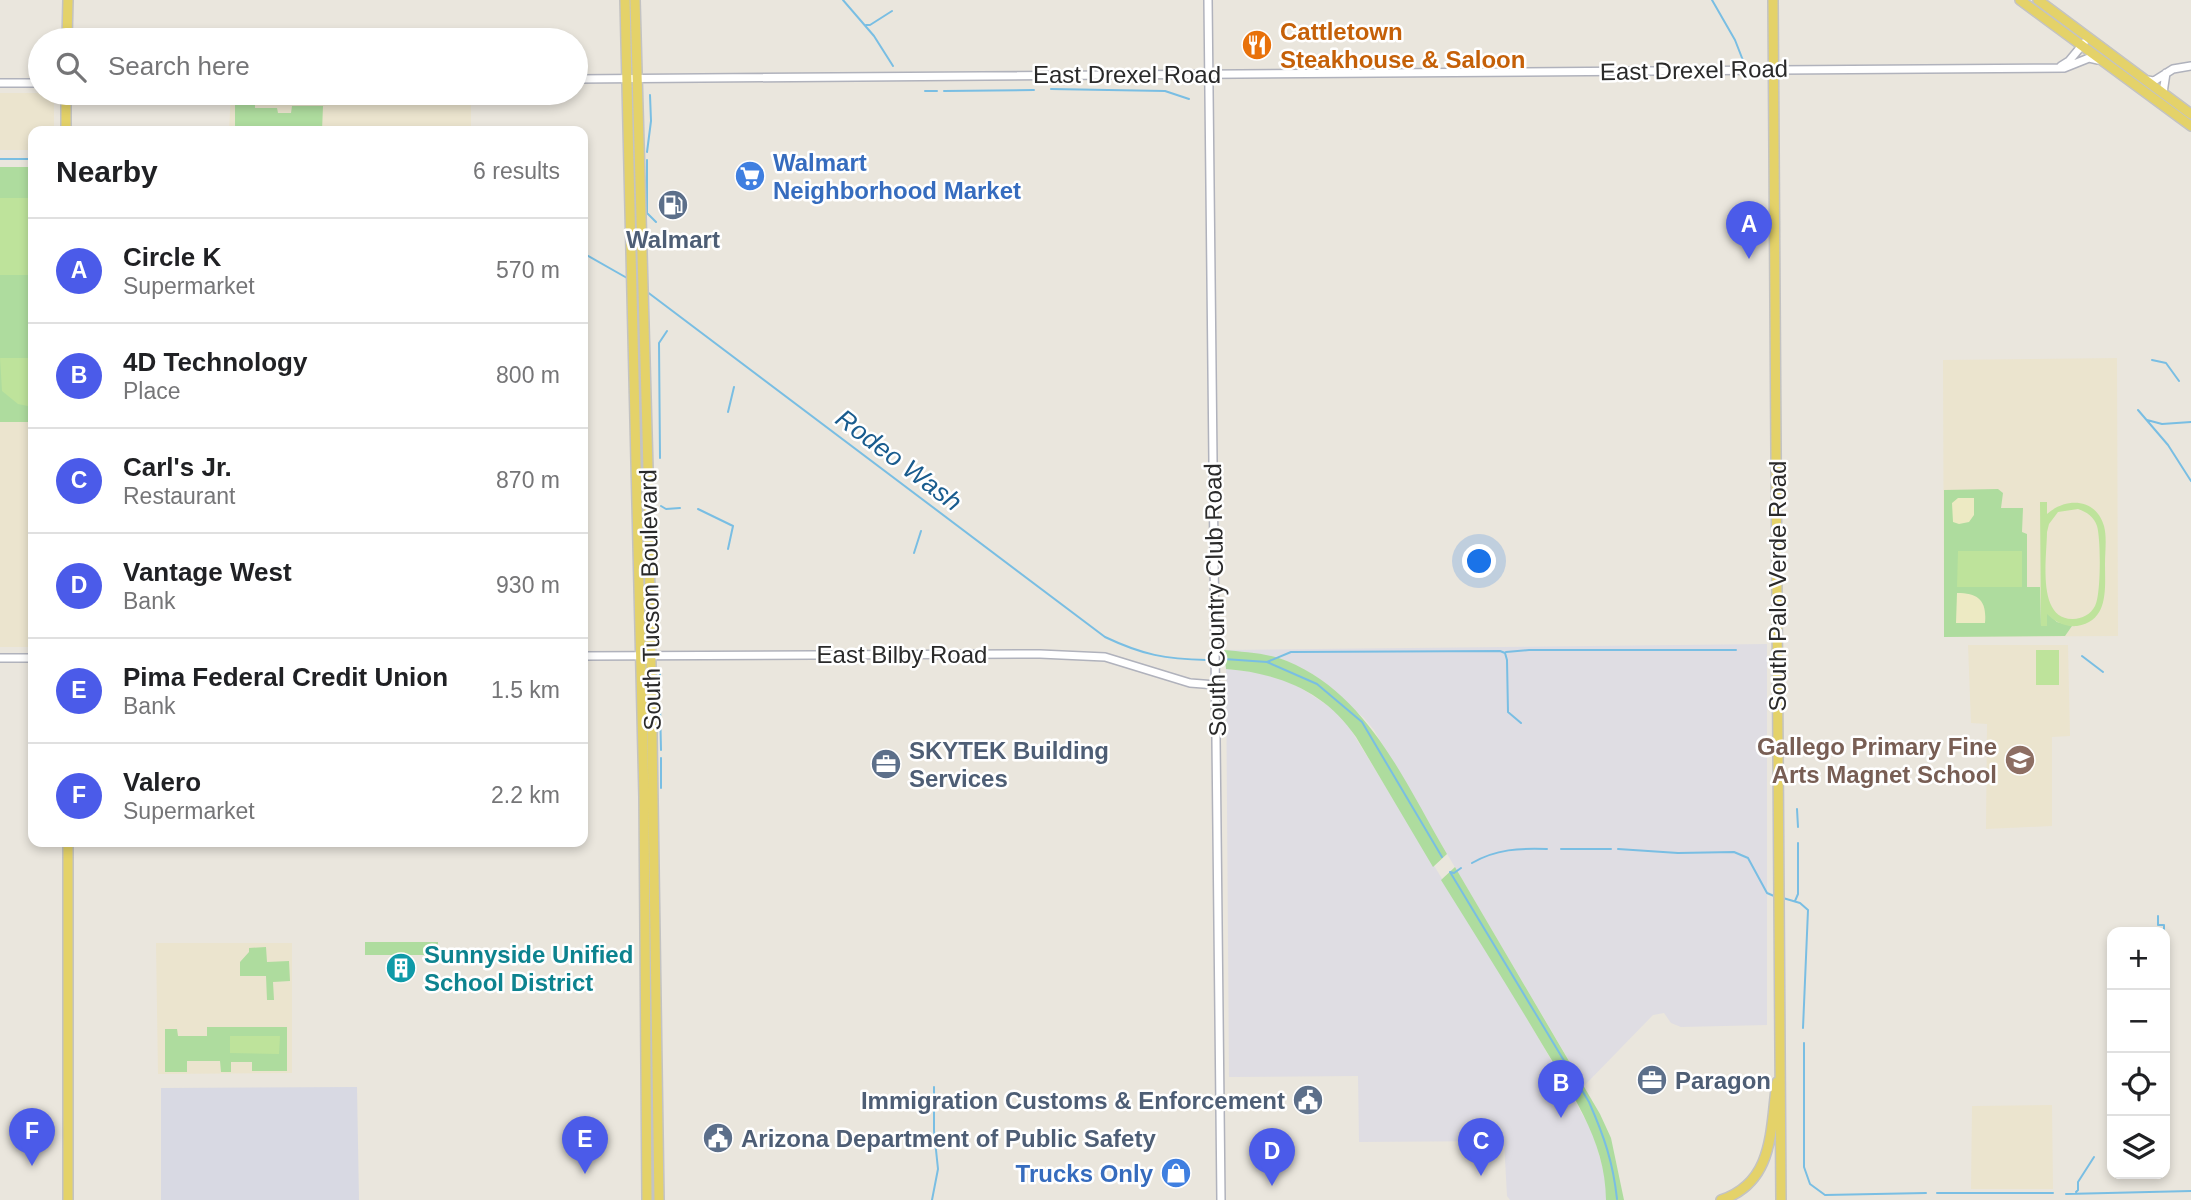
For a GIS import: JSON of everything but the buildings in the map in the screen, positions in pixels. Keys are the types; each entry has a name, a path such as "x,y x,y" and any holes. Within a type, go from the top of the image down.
{"main road":[{"path":"67,28 68,0"},
{"name":"South Tucson Boulevard","path":"625,0 644,294 647,1200"},
{"name":"South Tucson Boulevard","path":"635,0 631,79 632,275 659,1200"},
{"name":"South Palo Verde Road","path":"1776,0 1774,69 1781,1200"},
{"path":"2020,0 2143,79 2191,114"},
{"path":"2038,0 2104,61 2191,126"},
{"path":"66,105 66,126"},
{"path":"68,847 68,1200"},
{"path":"1721,1200 1745,1188 1762,1166 1768,1150 1782,1045"}],"street":[{"name":"South Country Club Road","path":"1208,0 1221,1200"},
{"path":"2057,68 2069,61 2086,42"},
{"name":"East Drexel Road","path":"588,79 2057,68 2070,67 2088,58 2104,61"},
{"path":"2143,79 2154,81 2173,69 2191,66"},
{"path":"2162,93 2166,73"},
{"path":"0,83 28,83"},
{"name":"East Bilby Road","path":"588,656 1040,654 1102,657 1190,683 1216,685"},
{"path":"0,658 28,658"}],"shaded area":[{"path":"0,93 28,93 28,105 54,105 54,126 28,126 28,150 0,150"},
{"path":"230,105 471,105 471,126 229,126"},
{"path":"2117,358 2118,636 1944,637 1943,360"},
{"path":"0,422 28,422 28,647 0,647"},
{"path":"1767,644 1767,1025 1681,1027 1671,1023 1664,1013 1653,1015 1584,1086 1374,730 1314,675 1285,660 1224,650"},
{"name":"Gallego Primary Fine Arts Magnet School","path":"1968,645 2068,645 2070,736 2052,737 2052,826 1986,829 1987,724 1971,723"},
{"path":"1226,669 1257,672 1295,684 1333,709 1346,722 1517,1001 1592,1131 1606,1178 1606,1200 1510,1200 1507,1196 1504,1141 1359,1142 1358,1076 1229,1077"},
{"path":"156,943 292,943 292,1073 158,1074"},
{"path":"357,1087 359,1200 161,1200 161,1088"},
{"path":"2052,1105 2053,1189 1971,1189 1972,1106"}],"green space":[{"path":"235,105 277,108 278,113 291,113 292,106 323,106 322,126 235,126"},
{"path":"0,167 28,167 28,422 0,422"},
{"path":"0,198 28,198 28,275 0,275"},
{"path":"0,358 28,358 28,406 18,404 2,391"},
{"path":"1998,489 2003,493 2001,508 2023,508 2022,532 2027,534 2027,587 2040,587 2041,626 2047,613 2057,622 2072,626 2065,636 1944,637 1944,490"},
{"path":"2040,502 2047,502 2047,514 2055,508 2071,503 2087,505 2100,517 2105,530 2105,593 2100,611 2095,618 2077,626 2060,623 2047,614 2047,626 2041,626","holes":["2078,509 2092,517 2097,526 2099,580 2093,609 2086,616 2073,619 2061,617 2053,609 2045,570 2049,524 2058,512"]},
{"path":"1958,551 2022,551 2022,587 1957,587"},
{"path":"1224,650 1280,658 1316,676 1341,696 1363,718 1382,744 1447,854 1433,867 1356,737 1330,708 1316,697 1283,680 1226,669"},
{"path":"2036,650 2059,650 2059,685 2036,685"},
{"path":"1455,867 1600,1114 1611,1138 1624,1200 1606,1200 1600,1156 1584,1116 1441,880"},
{"path":"365,942 438,942 438,955 365,955"},
{"path":"266,947 267,962 289,961 290,981 273,982 274,1000 267,1000 266,976 240,976 240,962 249,952 249,948"},
{"path":"207,1027 287,1027 287,1071 252,1071 252,1062 231,1062 231,1072 221,1072 220,1061 187,1061 187,1072 165,1072 165,1029 177,1029 178,1036 207,1036"},
{"path":"230,1036 280,1036 279,1054 230,1053"}],"sand":[{"path":"1958,498 1974,498 1974,515 1969,522 1953,522 1952,503"},
{"path":"1957,593 1971,595 1980,600 1985,609 1985,623 1956,623"}],"waterway":[{"path":"843,0 874,36 893,66"},
{"path":"1712,0 1735,40 1744,63"},
{"path":"866,25 892,11"},
{"path":"1051,89 1165,91 1189,99"},
{"path":"944,91 1034,90"},
{"path":"925,91 937,91"},
{"path":"647,152 651,121 650,95"},
{"name":"Rodeo Wash","path":"0,159 28,159"},
{"path":"647,160 647,213 656,222"},
{"path":"669,239 675,246"},
{"name":"Rodeo Wash","path":"588,256 627,278"},
{"name":"Rodeo Wash","path":"646,291 1105,637 1154,655 1207,660"},
{"path":"660,458 659,343 667,331"},
{"path":"2152,360 2166,363 2179,381"},
{"path":"728,412 734,387"},
{"path":"2138,410 2168,445 2191,481"},
{"path":"2147,420 2162,424 2191,422"},
{"path":"661,506 666,509 680,508"},
{"path":"698,509 733,526 728,549"},
{"path":"914,553 921,531"},
{"path":"1506,652 1736,650"},
{"path":"1267,662 1291,652 1500,651 1505,653 1507,660 1508,712 1521,723"},
{"path":"2082,656 2103,672"},
{"name":"Rodeo Wash","path":"1224,659 1267,662 1317,684 1362,722 1442,857"},
{"path":"660,669 660,697"},
{"path":"660,705 661,750"},
{"path":"661,758 661,788"},
{"path":"1797,809 1798,827"},
{"path":"1795,901 1798,894 1798,843"},
{"name":"Rodeo Wash","path":"1472,863 1508,850 1547,849"},
{"name":"Rodeo Wash","path":"1561,849 1611,849"},
{"name":"Rodeo Wash","path":"1618,849 1678,853 1734,852 1748,858 1767,893 1774,896"},
{"path":"1461,868 1454,873 1450,872 1589,1102 1607,1149 1617,1199"},
{"name":"Rodeo Wash","path":"1783,898 1800,903 1808,910 1803,1028"},
{"path":"2158,916 2158,925 2163,925"},
{"name":"Rodeo Wash","path":"1804,1043 1804,1167 1810,1184 1825,1195 1926,1193"},
{"path":"932,1200 938,1169 934,1131 934,1087"},
{"path":"2076,1192 2078,1182 2094,1157"},
{"path":"2066,1194 2191,1191"},
{"name":"Rodeo Wash","path":"1937,1193 2053,1193"}],"place":[{"name":"Cattletown Steakhouse & Saloon","path":"1257,45"},
{"name":"Walmart Neighborhood Market","path":"750,176"},
{"name":"Walmart","path":"673,205"},
{"name":"Circle K","path":"1749,259"},
{"name":"Gallego Primary Fine Arts Magnet School","path":"2020,760"},
{"name":"SKYTEK Building Services","path":"886,764"},
{"name":"Sunnyside Unified School District","path":"401,968"},
{"name":"Paragon","path":"1652,1080"},
{"name":"Immigration Customs & Enforcement","path":"1308,1100"},
{"name":"4D Technology","path":"1561,1118"},
{"name":"Arizona Department of Public Safety","path":"718,1138"},
{"name":"Valero","path":"32,1166"},
{"name":"Trucks Only","path":"1176,1173"},
{"name":"Pima Federal Credit Union","path":"585,1174"},
{"name":"Carl's Jr.","path":"1481,1176"},
{"name":"Vantage West","path":"1272,1186"}]}
